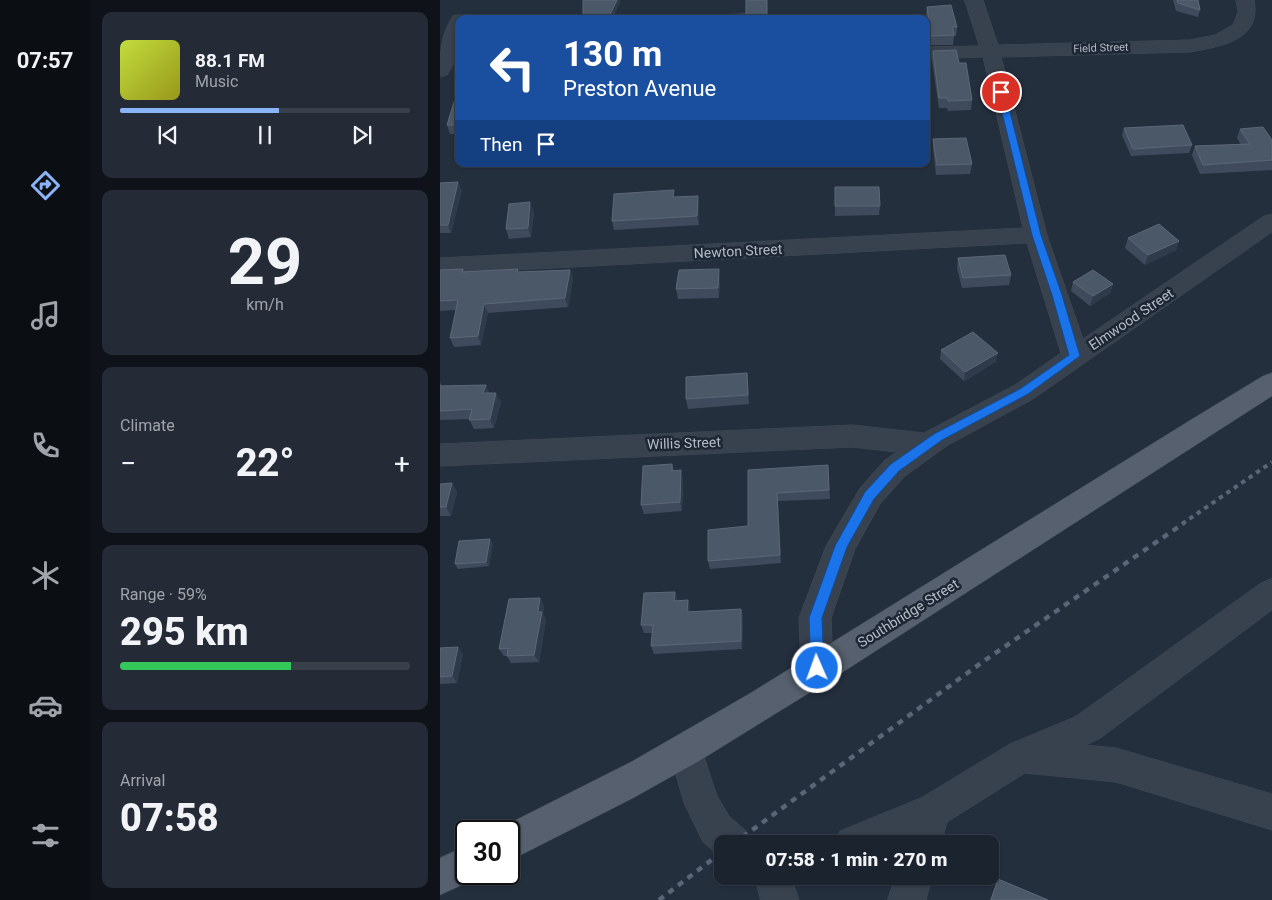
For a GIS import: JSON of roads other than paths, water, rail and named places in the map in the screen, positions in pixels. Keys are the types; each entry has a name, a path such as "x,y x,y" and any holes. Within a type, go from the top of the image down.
{"main road":[{"name":"Southbridge Street","path":"520,837 686,750 817,668 884,629 1139,464 1272,383"},
{"path":"440,877 455,870"}],"street":[{"path":"974,0 990,51 1036,235 1057,295 1075,356"},
{"name":"Field Street","path":"930,53 1190,46 1228,37 1242,27 1247,19 1248,10 1245,0"},
{"path":"455,30 440,71 455,71"},
{"name":"Elmwood Street","path":"817,668 815,618 841,546 870,496 895,468 927,444 1024,392 1272,221"},
{"name":"Newton Street","path":"440,266 1036,235"},
{"name":"Willis Street","path":"440,455 852,436 927,444"},
{"path":"875,835 933,811 1022,756 1087,728 1272,592"},
{"path":"686,750 702,803 716,829 723,835"},
{"path":"1022,756 1116,765 1272,812"},
{"path":"926,835 933,811"},
{"path":"776,885 780,900"},
{"path":"907,900 911,885"}],"railway":[{"path":"1182,524 1272,462"},
{"path":"745,835 981,663 1184,523"},
{"path":"659,900 714,858"}]}
